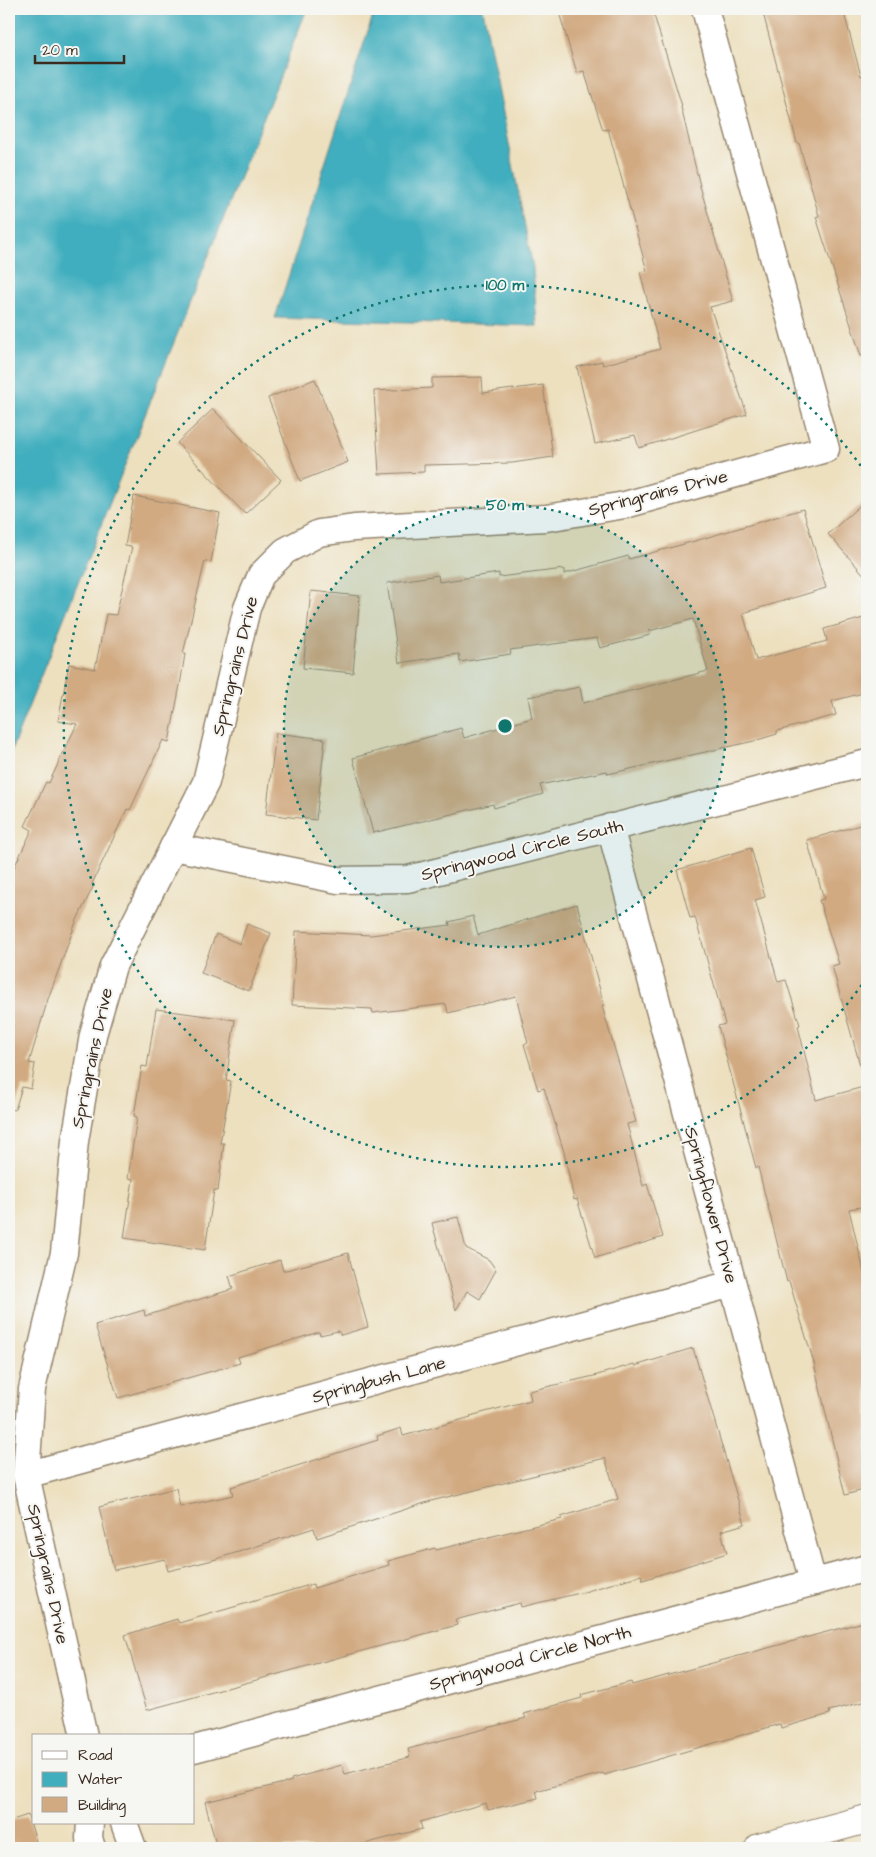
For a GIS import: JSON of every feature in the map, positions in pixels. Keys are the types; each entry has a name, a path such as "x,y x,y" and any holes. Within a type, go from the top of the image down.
{"street":[{"name":"Springrains Drive","path":"84,1734 26,1475 32,1389 64,1253 75,1141 93,1035 113,966 206,782 247,608 261,575 285,551 319,533 354,528 546,518 625,505 826,448 705,9"},
{"name":"Springwood Circle South","path":"173,847 338,880 408,879 867,764"},
{"name":"Springflower Drive","path":"610,828 813,1582"},
{"name":"Springbush Lane","path":"26,1475 732,1284"},
{"name":"Springwood Circle North","path":"195,1749 867,1568"},
{"path":"759,1848 867,1819"},
{"path":"90,1824 89,1838 92,1848"},
{"path":"124,1824 133,1848"}],"water":[{"path":"9,9 307,9 9,756"},
{"path":"375,9 483,9 533,268 537,326 275,318"}],"building":[{"path":"558,9 652,9 682,106 700,186 733,301 710,307 747,414 639,448 635,435 595,444 577,367 602,361 603,365 660,349 640,272 647,271 608,129 603,130 584,71 577,73"},
{"path":"762,9 843,9 861,76 867,74 867,355 861,356 816,217 819,216 799,143 797,143"},
{"path":"482,377 483,393 543,385 553,457 512,463 424,465 424,472 379,474 374,391 432,388 432,378"},
{"path":"315,379 348,462 300,481 268,398"},
{"path":"213,409 281,480 245,514 177,443"},
{"path":"134,496 220,513 211,562 205,561 183,654 185,654 169,742 163,740 130,810 127,809 92,884 94,885 76,922 48,999 29,1063 35,1064 31,1089 22,1087 15,1110 9,1109 9,878 32,830 25,826 46,782 49,783 77,724 58,721 69,664 95,669 106,614 116,615 132,547 125,546"},
{"path":"867,499 867,578 828,534"},
{"path":"803,509 826,588 743,613 756,660 827,641 824,629 867,617 867,692 832,701 836,715 777,731 777,734 754,741 608,774 607,771 540,785 543,794 494,808 493,804 373,833 353,758 461,728 464,738 532,718 528,697 580,687 583,703 708,671 693,619 649,631 650,635 600,648 597,638 510,650 511,654 460,662 459,654 399,663 387,583 438,575 439,582 499,573 499,577 564,569 564,574 628,556 629,559"},
{"path":"311,591 360,596 353,673 303,668"},
{"path":"276,733 325,739 316,820 266,814"},
{"path":"867,823 867,1064 860,1065 832,966 839,964 819,900 824,899 807,840"},
{"path":"751,848 765,897 755,900 778,982 786,980 800,1025 798,1026 816,1100 867,1086 867,1206 849,1209 867,1285 867,1489 845,1495 814,1363 789,1281 787,1282 758,1167 756,1168 718,1026 725,1024 695,917 690,918 677,870"},
{"path":"577,904 604,1005 602,1006 636,1122 627,1124 643,1186 647,1184 663,1237 595,1258 577,1199 574,1200 564,1152 544,1088 538,1090 524,1044 528,1043 516,996 448,1013 446,1004 373,1013 372,1009 292,1005 296,931 371,935 450,925 449,922 473,916 478,935"},
{"path":"247,924 271,933 249,991 201,973 216,934 240,944"},
{"path":"156,1009 235,1020 226,1080 231,1081 220,1143 224,1143 218,1191 214,1190 205,1250 124,1238 133,1179 128,1178 137,1117 134,1116 142,1066 147,1067"},
{"path":"458,1217 466,1248 489,1260 496,1270 480,1299 467,1291 456,1310 432,1223"},
{"path":"348,1253 368,1327 341,1335 338,1331 320,1335 319,1332 238,1357 240,1363 118,1398 95,1325 144,1310 145,1316 233,1289 229,1276 280,1260 283,1271"},
{"path":"693,1348 745,1524 721,1531 727,1553 643,1580 641,1575 584,1592 521,1607 520,1603 455,1620 457,1625 147,1710 125,1635 177,1619 179,1623 313,1584 314,1588 389,1565 388,1561 435,1548 436,1550 562,1519 561,1517 618,1499 605,1458 431,1501 317,1538 314,1528 213,1560 168,1571 165,1559 114,1570 99,1507 176,1488 180,1507 233,1495 231,1487 378,1440 377,1436 401,1428 403,1436 531,1400 529,1391 594,1376 634,1364 635,1366"},
{"path":"867,1621 867,1701 829,1711 830,1714 781,1728 780,1724 604,1775 603,1773 536,1791 538,1798 488,1810 486,1803 420,1822 422,1829 364,1844 365,1848 217,1848 205,1802 292,1781 291,1779 342,1765 345,1774 410,1757 408,1749 526,1718 524,1714 582,1698 581,1695 631,1682 632,1685"},
{"path":"28,1815 38,1848 9,1848 9,1821"}]}
